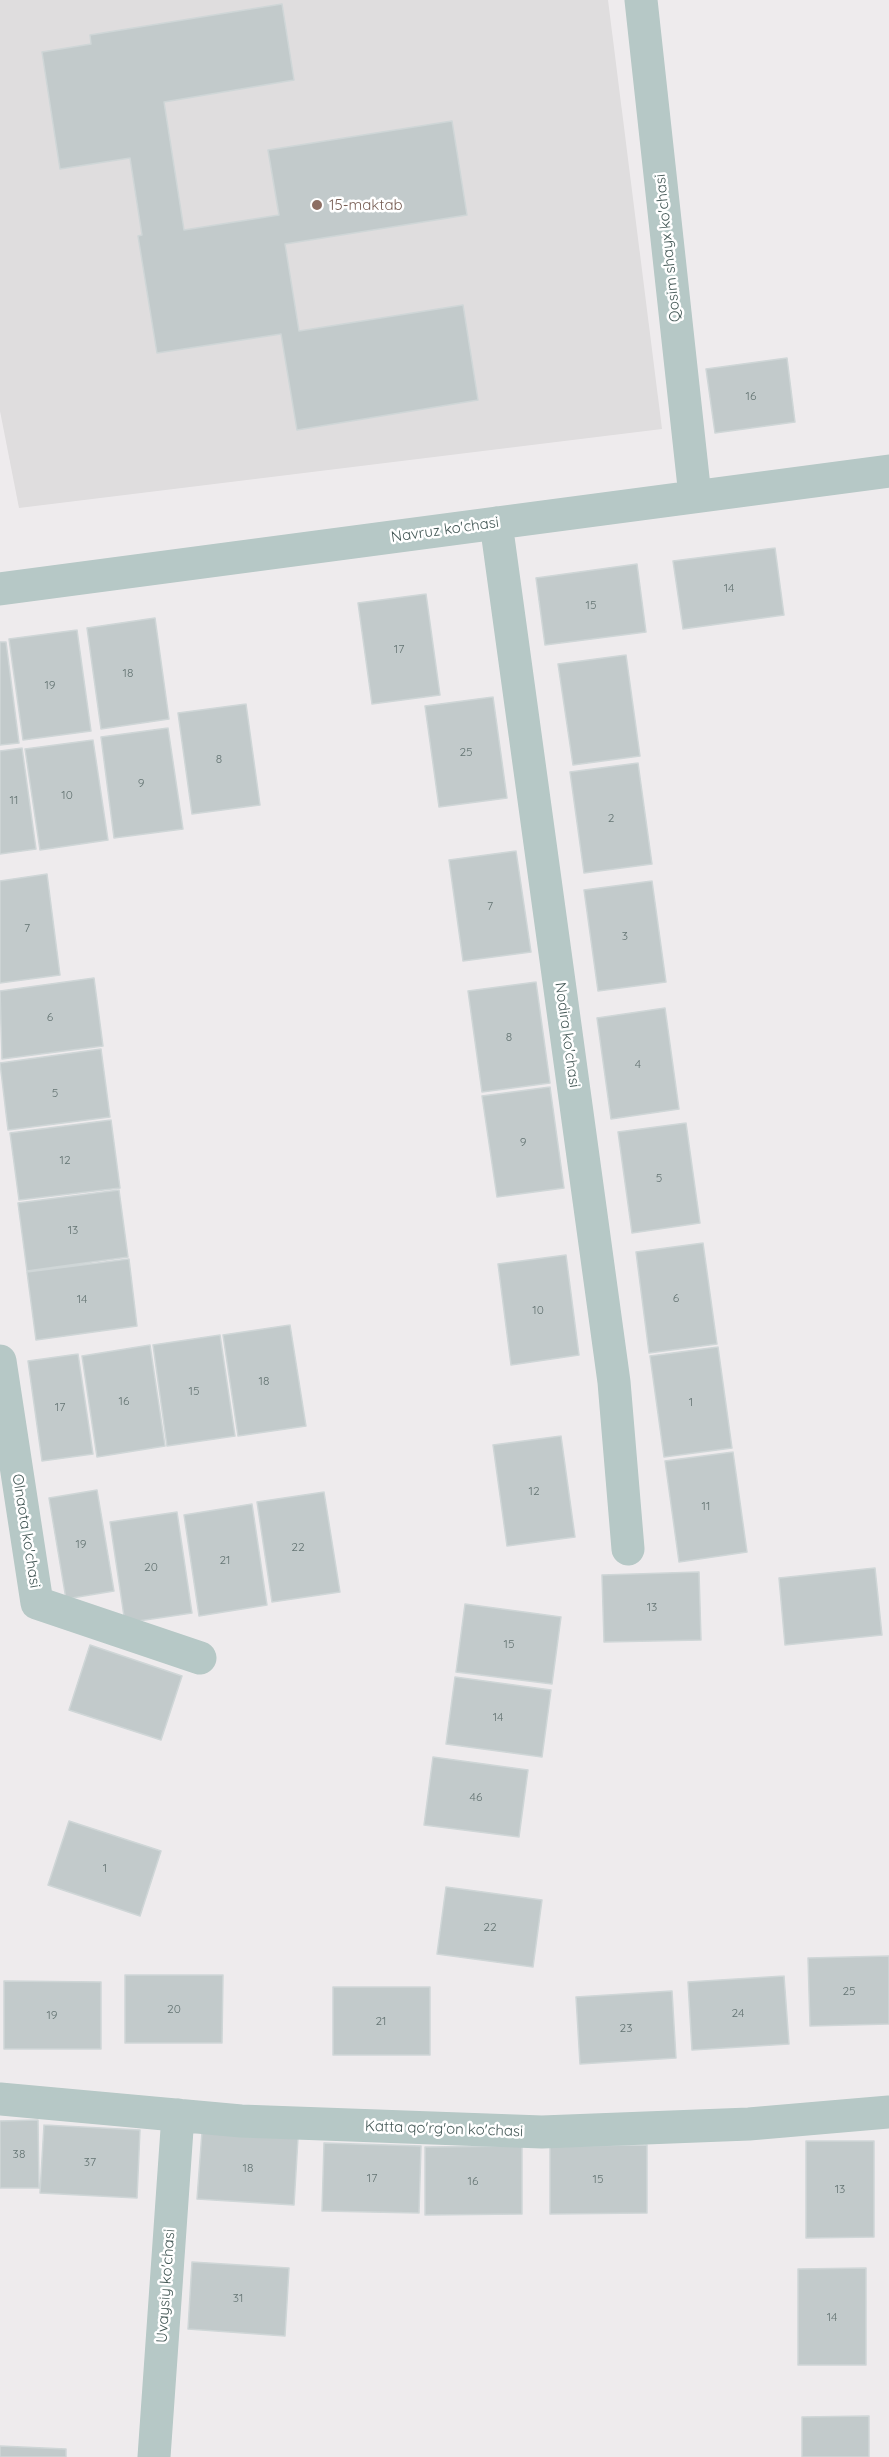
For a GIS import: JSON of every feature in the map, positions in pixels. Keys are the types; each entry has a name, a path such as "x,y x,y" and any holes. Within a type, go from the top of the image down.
{"street":[{"name":"Qosim shayx ko'chasi","path":"641,0 695,496"},
{"name":"Navruz ko'chasi","path":"0,589 889,471"},
{"name":"Nodira ko'chasi","path":"496,523 613,1370 628,1549"},
{"name":"Olnaota ko'chasi","path":"0,1361 37,1603 200,1658"},
{"name":"Katta qo'rg'on ko'chasi","path":"0,2099 241,2121 542,2132 749,2124 889,2112"},
{"name":"Uvaysiy ko'chasi","path":"154,2457 178,2115"}],"shaded area":[{"name":"15-maktab","path":"0,0 608,0 662,429 19,508 0,411"}],"building":[{"path":"282,4 294,80 164,102 184,230 279,215 268,150 452,121 467,215 285,244 299,331 463,305 478,400 297,430 281,334 157,353 138,236 142,235 130,158 60,169 42,52 91,44 90,35"},
{"path":"787,358 795,422 715,433 706,369"},
{"path":"775,548 784,615 683,629 673,561"},
{"path":"637,564 646,632 545,645 536,578"},
{"path":"426,594 440,695 372,704 358,603"},
{"path":"155,618 169,719 101,729 87,628"},
{"path":"77,630 91,731 23,740 9,639"},
{"path":"0,642 6,642 19,743 0,745"},
{"path":"626,655 640,756 573,765 558,664"},
{"path":"493,697 507,798 439,807 425,706"},
{"path":"246,704 260,805 192,814 178,713"},
{"path":"168,728 183,829 114,838 101,737"},
{"path":"93,740 108,840 40,850 25,749"},
{"path":"22,748 36,849 0,854 0,751"},
{"path":"638,763 652,864 584,873 570,772"},
{"path":"516,851 531,952 463,961 449,860"},
{"path":"47,874 60,975 0,983 0,881"},
{"path":"652,881 666,982 598,991 584,890"},
{"path":"94,978 103,1046 2,1059 0,991"},
{"path":"536,982 550,1083 482,1092 468,991"},
{"path":"665,1008 679,1109 611,1119 597,1018"},
{"path":"101,1049 110,1117 8,1130 0,1063"},
{"path":"550,1087 564,1188 497,1197 482,1096"},
{"path":"111,1120 120,1188 19,1200 10,1133"},
{"path":"686,1123 700,1223 632,1233 618,1132"},
{"path":"119,1190 128,1257 27,1271 18,1203"},
{"path":"703,1243 717,1344 649,1353 636,1252"},
{"path":"566,1255 579,1355 511,1365 498,1264"},
{"path":"129,1259 137,1326 36,1340 27,1272"},
{"path":"290,1325 306,1426 238,1436 223,1335"},
{"path":"220,1335 235,1436 167,1446 153,1345"},
{"path":"150,1345 165,1446 97,1457 82,1356"},
{"path":"718,1347 732,1448 664,1457 650,1356"},
{"path":"78,1354 93,1454 42,1461 28,1361"},
{"path":"561,1436 575,1537 507,1546 493,1445"},
{"path":"733,1452 747,1552 679,1562 665,1461"},
{"path":"97,1490 114,1591 66,1599 49,1498"},
{"path":"324,1492 340,1592 272,1602 257,1502"},
{"path":"252,1504 267,1605 199,1616 184,1515"},
{"path":"177,1512 192,1613 125,1623 110,1522"},
{"path":"875,1568 882,1635 785,1645 779,1578"},
{"path":"699,1572 701,1640 604,1642 602,1575"},
{"path":"465,1604 561,1617 552,1684 456,1672"},
{"path":"90,1645 182,1676 161,1740 69,1710"},
{"path":"455,1677 551,1690 542,1757 446,1744"},
{"path":"433,1757 528,1770 519,1837 424,1825"},
{"path":"69,1821 161,1851 140,1916 48,1885"},
{"path":"446,1887 542,1900 533,1967 437,1954"},
{"path":"889,1956 889,2024 810,2026 808,1958"},
{"path":"125,1975 223,1975 222,2043 125,2043"},
{"path":"784,1976 789,2044 692,2050 688,1982"},
{"path":"4,1981 101,1982 101,2049 4,2049"},
{"path":"333,1987 430,1987 430,2055 333,2055"},
{"path":"672,1991 676,2058 580,2064 576,1997"},
{"path":"38,2120 39,2188 0,2188 0,2121"},
{"path":"44,2125 140,2130 137,2198 40,2193"},
{"path":"202,2132 298,2138 294,2205 197,2199"},
{"path":"806,2141 874,2141 874,2237 806,2238"},
{"path":"324,2143 421,2146 419,2213 322,2211"},
{"path":"647,2145 647,2213 550,2214 550,2146"},
{"path":"522,2146 522,2214 425,2215 425,2147"},
{"path":"192,2262 289,2268 285,2336 188,2329"},
{"path":"866,2268 866,2365 798,2365 798,2269"},
{"path":"869,2416 869,2457 802,2457 802,2417"},
{"path":"0,2446 66,2449 66,2457 0,2457"}],"place":[{"name":"15-maktab","path":"317,205"}]}
